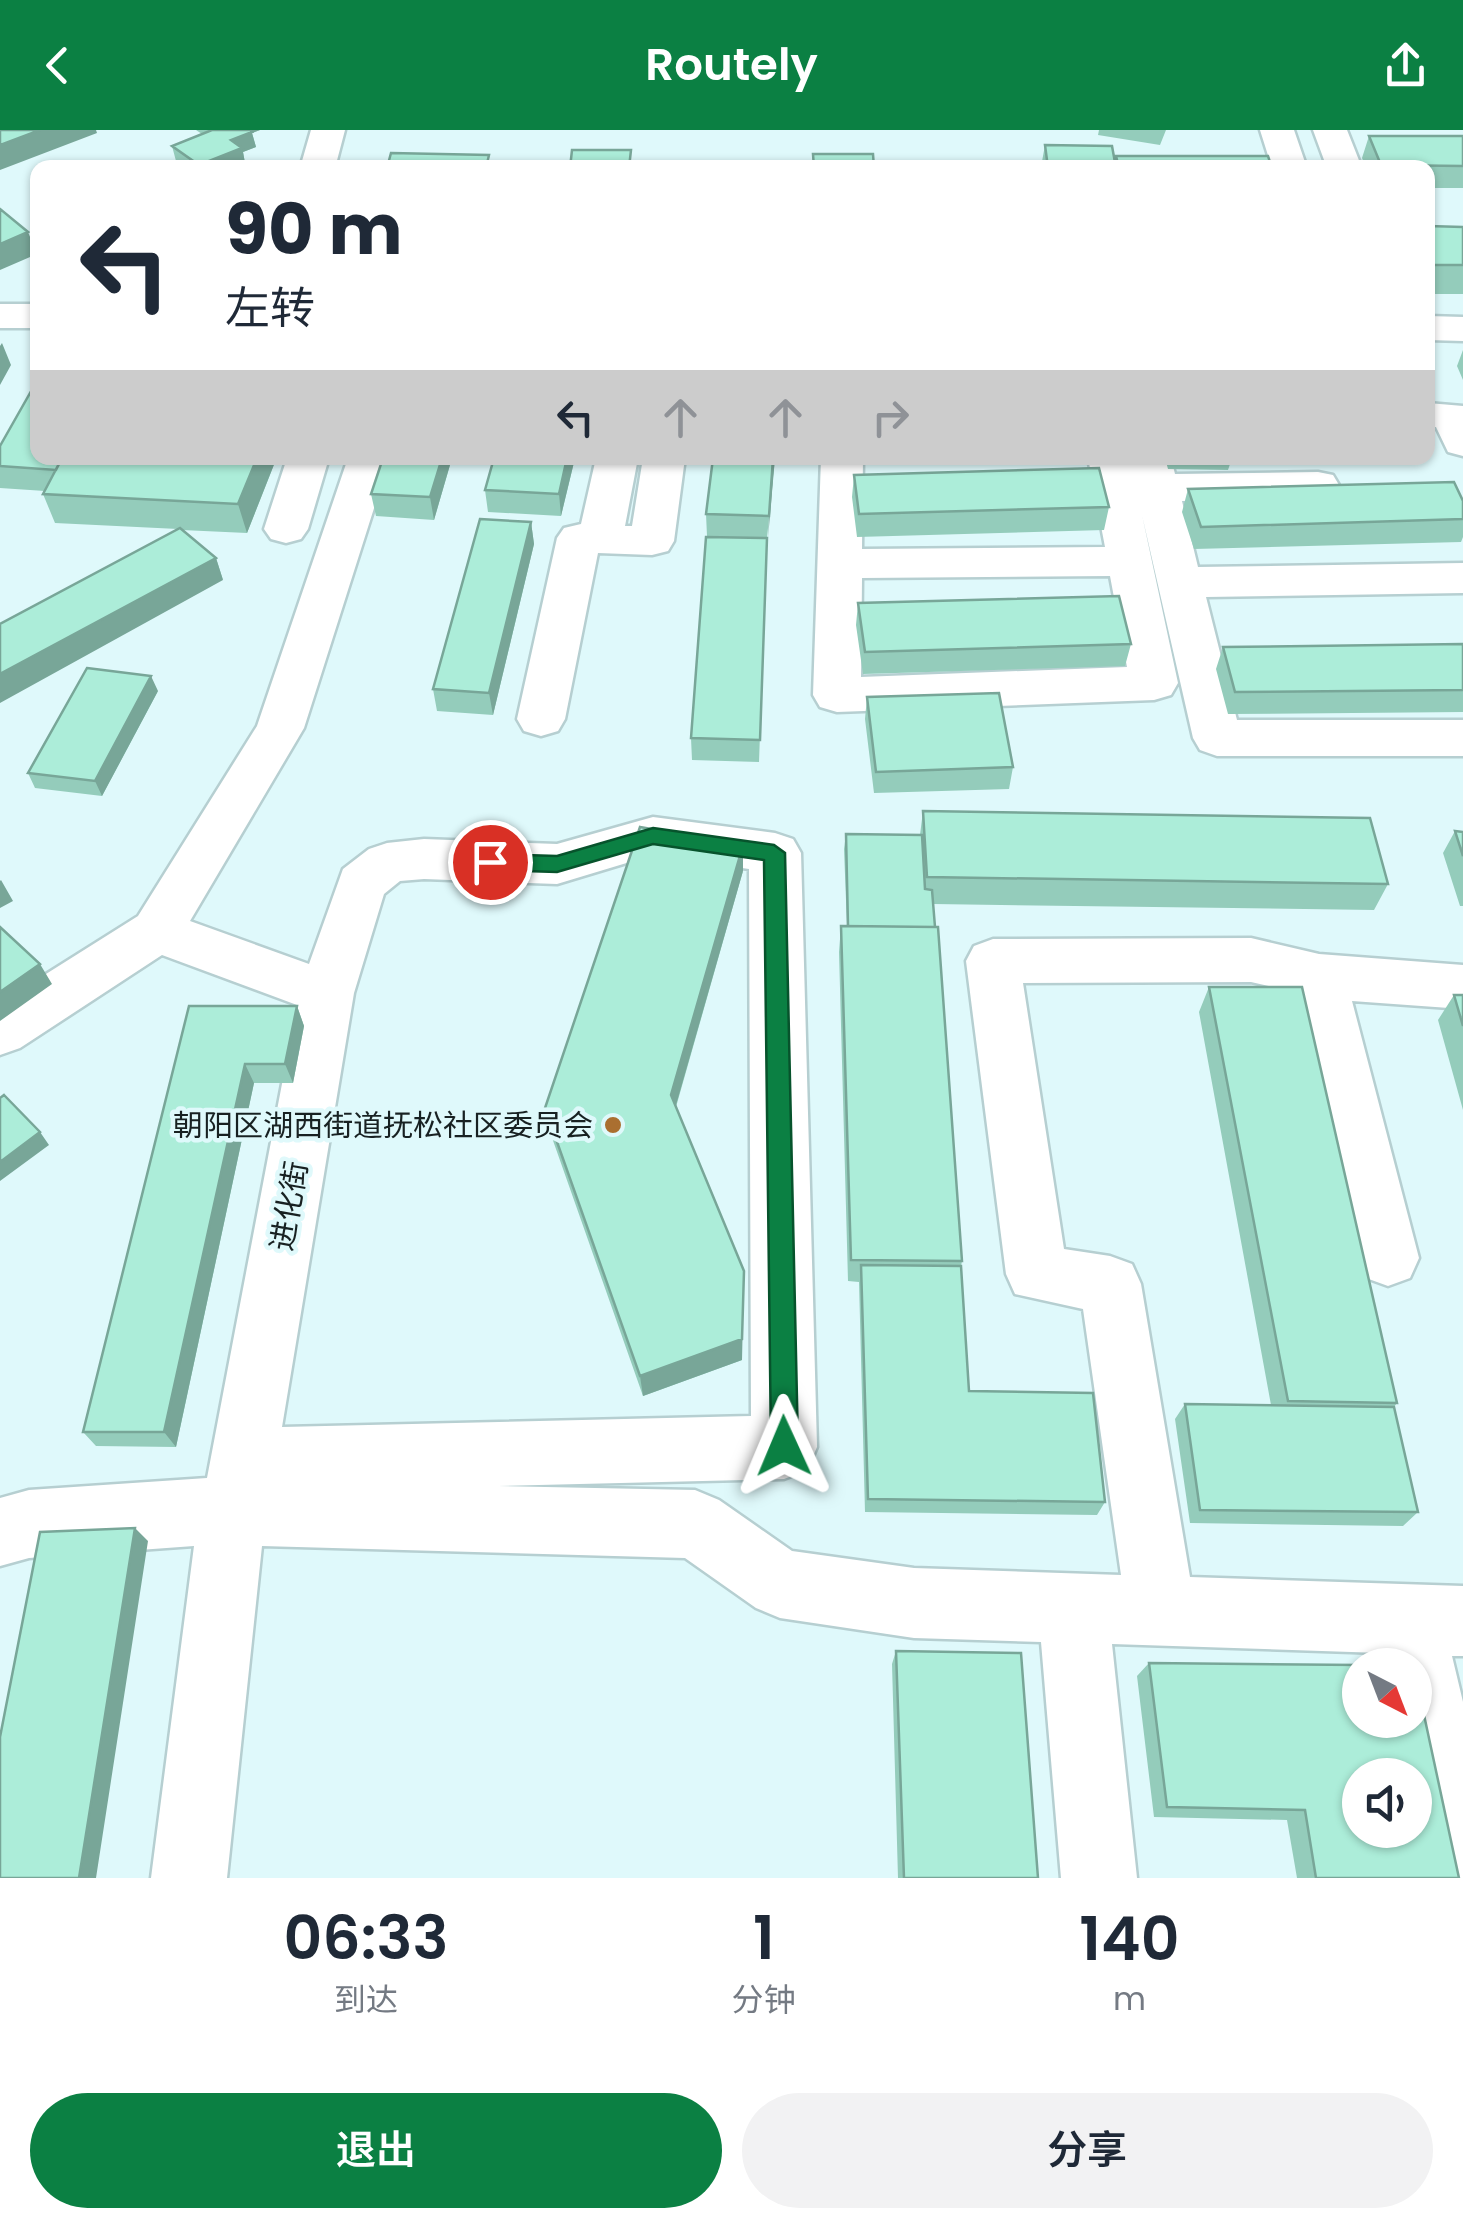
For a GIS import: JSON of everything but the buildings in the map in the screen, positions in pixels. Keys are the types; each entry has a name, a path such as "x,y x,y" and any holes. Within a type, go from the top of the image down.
{"street":[{"path":"319,160 328,130"},
{"path":"1278,130 1287,160"},
{"path":"1330,130 1342,160"},
{"path":"0,316 30,316"},
{"path":"1435,328 1463,329"},
{"path":"1435,415 1452,415 1463,443"},
{"path":"286,529 306,465"},
{"path":"0,1032 157,930 280,728 366,465"},
{"path":"600,538 616,465"},
{"path":"541,718 580,538 652,542 663,465"},
{"path":"842,465 837,695 1154,683 1110,465"},
{"path":"1318,486 1153,473 1217,738 1463,738"},
{"path":"840,564 1130,561"},
{"path":"1180,582 1463,578"},
{"name":"进化街","path":"189,1878 239,1485 327,993 347,916 361,883 388,863 424,859 557,864 653,836 774,853 784,1446 239,1485"},
{"path":"157,930 327,993"},
{"path":"1162,1610 1110,1284 1037,1274 994,960 1251,960 1319,976 1463,987"},
{"path":"1319,976 1388,1258"},
{"path":"0,1532 239,1485 318,1516 695,1524 780,1584 914,1603 1436,1619 1463,1872"},
{"path":"1073,1608 1098,1878"}],"place":[{"name":"朝阳区湖西街道抚松社区委员会","path":"613,1125"}],"route":[{"path":"490,862 557,864 653,836 774,853 784,1446"}]}
